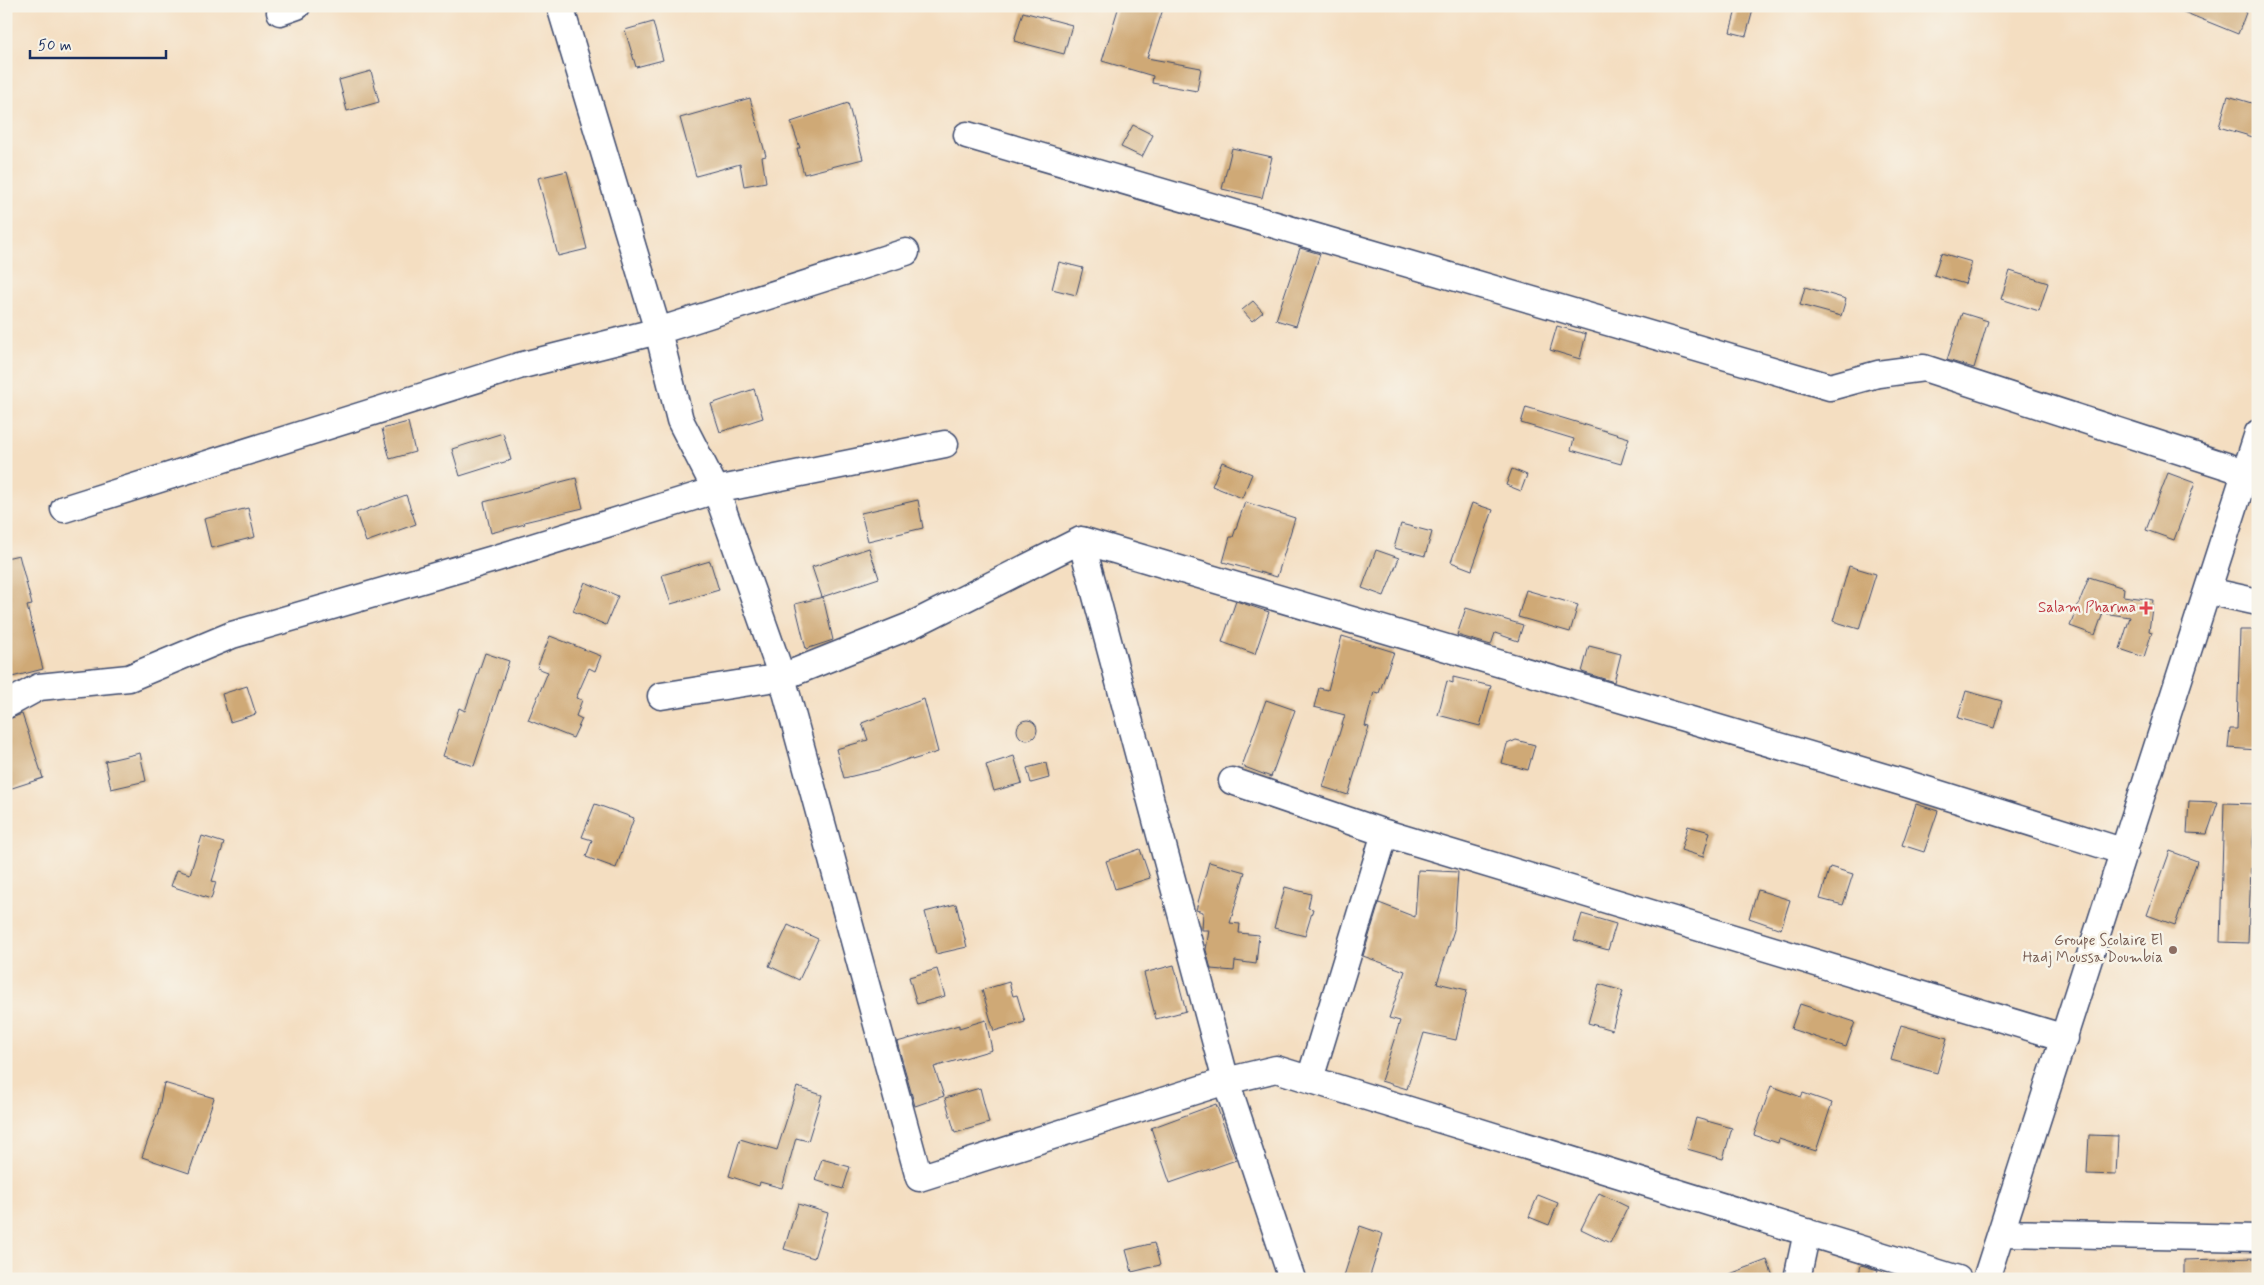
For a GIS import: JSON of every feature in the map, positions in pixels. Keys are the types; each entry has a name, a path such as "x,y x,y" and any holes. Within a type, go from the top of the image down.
{"street":[{"path":"560,6 658,331 680,420 716,490 782,677 919,1178 1226,1081 1276,1069 1958,1279"},
{"path":"967,135 1830,387 1878,374 1924,368 2245,472"},
{"path":"64,508 519,366 658,331 906,252"},
{"path":"1986,1279 2125,852 2258,433"},
{"path":"6,705 39,688 129,678 232,635 497,558 716,490 945,444"},
{"path":"661,696 782,677 910,626 1081,540 1892,780 2125,852"},
{"path":"1081,540 1226,1081 1292,1279"},
{"path":"2208,590 2258,602"},
{"path":"1232,781 1385,833 2065,1038"},
{"path":"1310,1079 1385,833"},
{"path":"1797,1279 1807,1232"},
{"path":"2002,1233 2258,1238"}],"building":[{"path":"1119,6 1164,6 1147,58 1201,68 1197,91 1152,83 1153,76 1102,61"},
{"path":"1737,6 1754,6 1746,36 1730,32"},
{"path":"2169,6 2237,6 2247,10 2238,34"},
{"path":"1023,12 1072,25 1064,54 1014,41"},
{"path":"653,22 663,60 636,67 625,30"},
{"path":"371,71 379,102 347,111 339,80"},
{"path":"2228,96 2258,105 2258,122 2253,137 2219,127"},
{"path":"750,98 766,156 762,157 766,182 744,186 740,164 696,176 680,118"},
{"path":"848,103 863,159 804,174 797,148 800,148 791,122"},
{"path":"1133,125 1153,135 1142,157 1121,147"},
{"path":"1232,148 1272,157 1262,198 1222,189"},
{"path":"567,171 587,249 558,256 538,178"},
{"path":"1300,248 1320,254 1296,326 1276,320"},
{"path":"1941,253 1972,262 1965,284 1934,275"},
{"path":"1059,262 1083,268 1076,295 1052,289"},
{"path":"2010,271 2048,283 2039,311 2001,299"},
{"path":"1805,287 1846,299 1841,316 1800,305"},
{"path":"1253,301 1263,312 1252,321 1242,310"},
{"path":"1962,313 1988,321 1974,368 1947,360"},
{"path":"1557,326 1586,334 1580,359 1550,350"},
{"path":"754,389 763,418 720,432 711,404"},
{"path":"1526,407 1629,438 1621,464 1571,450 1574,439 1521,423"},
{"path":"408,422 415,452 390,459 382,429"},
{"path":"503,433 511,460 460,476 452,449"},
{"path":"1222,462 1252,474 1242,498 1212,486"},
{"path":"1512,469 1527,475 1521,491 1506,485"},
{"path":"2168,473 2195,483 2174,540 2146,530"},
{"path":"576,478 583,508 524,522 525,524 491,533 484,502"},
{"path":"406,495 416,524 366,542 356,513"},
{"path":"918,500 923,528 868,541 861,513"},
{"path":"1245,502 1295,518 1277,577 1223,562 1230,537 1233,537"},
{"path":"1472,503 1493,510 1472,570 1451,562"},
{"path":"248,508 255,537 211,548 204,519"},
{"path":"1401,524 1432,532 1425,556 1394,548"},
{"path":"869,548 879,578 822,597 812,567"},
{"path":"1376,550 1399,558 1384,596 1362,588"},
{"path":"19,555 32,605 27,606 43,669 12,677 6,654 6,558"},
{"path":"710,561 719,590 671,604 662,575"},
{"path":"1849,566 1876,574 1859,629 1833,621"},
{"path":"2089,577 2124,588 2123,596 2153,600 2149,631 2152,632 2144,657 2120,649 2130,617 2103,613 2095,635 2070,626"},
{"path":"585,582 618,596 606,625 573,611"},
{"path":"1526,590 1578,605 1570,632 1518,617"},
{"path":"823,597 833,640 806,649 795,604"},
{"path":"1236,601 1269,612 1255,654 1222,642"},
{"path":"1466,608 1523,625 1518,641 1495,633 1491,645 1457,635"},
{"path":"2240,630 2258,630 2258,750 2228,748 2230,729 2237,729"},
{"path":"550,636 601,656 595,671 589,668 576,698 582,700 576,716 582,719 573,738 528,720 548,672 537,668"},
{"path":"1342,636 1394,652 1379,693 1374,692 1365,726 1369,727 1348,795 1323,787 1345,715 1314,707 1319,688 1328,690"},
{"path":"1589,646 1621,654 1614,682 1582,672"},
{"path":"485,653 509,661 474,766 443,756 459,708 465,711"},
{"path":"1453,677 1491,686 1480,726 1438,715 1447,681 1453,683"},
{"path":"247,686 256,714 230,722 222,694"},
{"path":"1966,691 2002,701 1994,728 1958,718"},
{"path":"924,699 938,752 844,778 836,749 868,740 862,723"},
{"path":"1266,700 1295,710 1271,777 1242,766"},
{"path":"22,714 43,778 6,790 6,720"},
{"path":"1027,720 1034,723 1037,730 1034,737 1027,740 1020,737 1017,730 1020,723"},
{"path":"1516,740 1535,745 1528,770 1502,763 1507,744"},
{"path":"140,753 146,781 111,789 105,761"},
{"path":"1014,756 1022,783 994,791 986,765"},
{"path":"1046,763 1049,778 1031,783 1027,768"},
{"path":"2189,801 2218,802 2207,834 2187,833"},
{"path":"2224,803 2256,804 2253,842 2255,869 2251,868 2248,943 2220,942"},
{"path":"595,804 634,818 616,868 586,857 592,840 582,837"},
{"path":"1916,804 1938,811 1924,852 1902,845"},
{"path":"1688,826 1710,832 1703,857 1681,850"},
{"path":"202,836 224,843 212,881 216,882 211,899 171,886 177,870 190,874"},
{"path":"1140,849 1150,878 1115,889 1106,861"},
{"path":"2170,851 2197,861 2175,925 2147,915"},
{"path":"1209,862 1245,872 1230,923 1240,924 1239,933 1259,935 1256,964 1235,961 1234,971 1211,969 1206,950 1209,930 1202,930 1203,912 1196,910"},
{"path":"1830,867 1853,874 1843,905 1820,899"},
{"path":"1418,870 1458,872 1454,930 1437,983 1467,990 1456,1040 1424,1033 1407,1089 1381,1081 1400,1021 1389,1018 1405,971 1363,956 1379,903 1415,917"},
{"path":"1285,887 1311,894 1308,908 1313,909 1305,936 1274,928"},
{"path":"1758,890 1790,900 1781,929 1749,918"},
{"path":"956,904 967,947 936,954 925,912"},
{"path":"1582,914 1616,924 1608,950 1574,940"},
{"path":"788,925 818,939 799,980 769,966"},
{"path":"1174,965 1186,1011 1156,1019 1144,973"},
{"path":"937,969 945,996 917,1004 909,977"},
{"path":"1009,982 1013,996 1017,995 1025,1022 994,1031 982,990"},
{"path":"1599,984 1623,991 1612,1030 1588,1023"},
{"path":"1800,1004 1855,1022 1846,1047 1791,1029"},
{"path":"986,1020 992,1050 934,1067 944,1096 915,1106 897,1042 959,1025 959,1028"},
{"path":"1901,1025 1947,1038 1937,1073 1891,1060"},
{"path":"164,1083 214,1098 189,1173 142,1157 158,1112"},
{"path":"1771,1086 1801,1097 1803,1093 1832,1103 1816,1151 1779,1139 1778,1143 1754,1135"},
{"path":"797,1087 822,1095 808,1141 796,1138 782,1188 760,1182 759,1186 729,1176 740,1139 777,1150"},
{"path":"980,1088 989,1123 955,1133 945,1098"},
{"path":"1216,1104 1236,1160 1170,1183 1151,1128"},
{"path":"1696,1118 1732,1128 1723,1159 1687,1149"},
{"path":"2089,1135 2118,1136 2116,1175 2087,1174"},
{"path":"822,1159 850,1167 843,1189 815,1180"},
{"path":"1599,1193 1628,1207 1610,1243 1581,1229"},
{"path":"1538,1195 1558,1203 1549,1225 1529,1217"},
{"path":"798,1204 828,1213 814,1258 784,1249"},
{"path":"1360,1226 1383,1234 1369,1279 1343,1279"},
{"path":"1154,1243 1160,1265 1132,1272 1126,1250"},
{"path":"2258,1258 2258,1279 2184,1279 2184,1260"},
{"path":"1767,1260 1774,1279 1722,1279 1722,1277"},
{"path":"1861,1265 1878,1270 1875,1279 1858,1279"}],"place":[{"name":"Salam Pharma","path":"2146,608"},
{"name":"Groupe Scolaire El Hadj Moussa Doumbia","path":"2173,950"}]}
